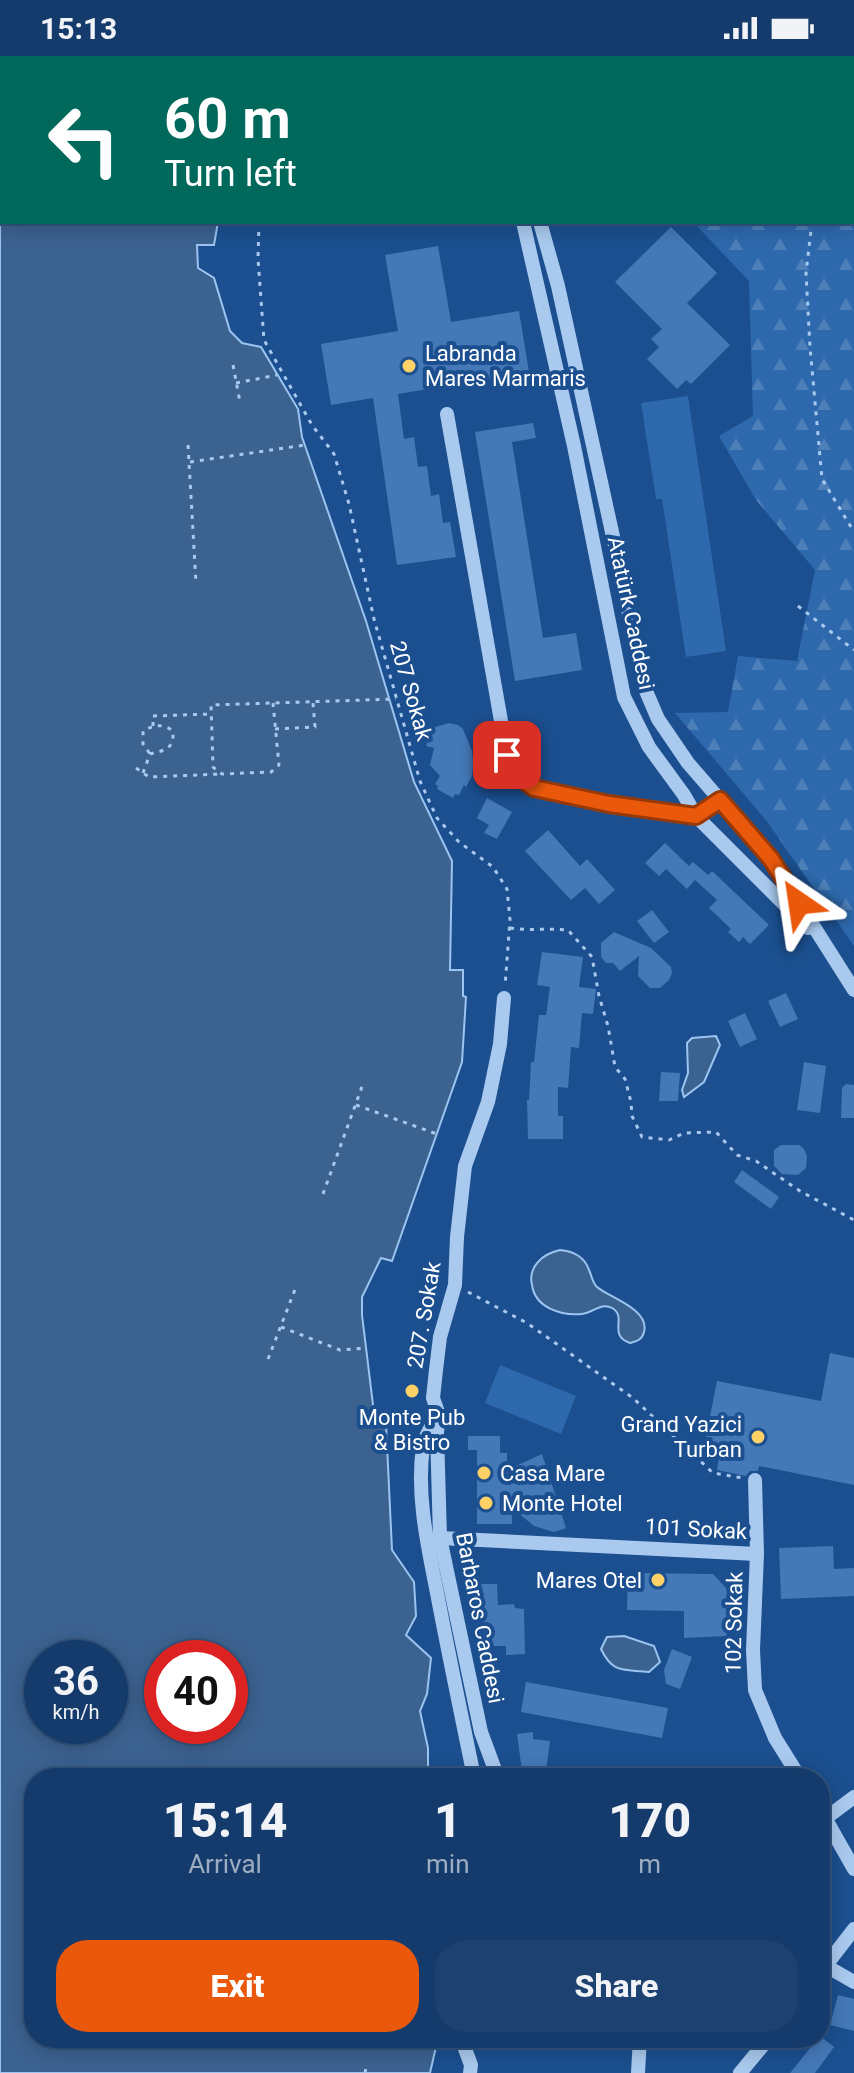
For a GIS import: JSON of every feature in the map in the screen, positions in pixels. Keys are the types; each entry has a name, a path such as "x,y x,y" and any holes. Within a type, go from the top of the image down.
{"street":[{"name":"Atatürk Caddesi","path":"523,224 574,446 624,697 649,747 696,816 827,948"},
{"name":"Atatürk Caddesi","path":"541,224 558,286 643,684 658,719 688,763 771,859 854,990"},
{"path":"447,414 507,755 515,774 534,788 609,804 696,816 720,800"},
{"name":"207. Sokak","path":"472,1768 431,1563 423,1508 423,1445 439,1415 433,1398 440,1337 455,1285 465,1166 488,1102 500,1044 504,998"},
{"name":"Barbaros Caddesi","path":"439,1415 440,1538 481,1732 494,1768"},
{"name":"102 Sokak","path":"755,1480 755,1690 775,1738 794,1768"},
{"name":"101 Sokak","path":"440,1538 757,1554"},
{"path":"830,1810 854,1797"},
{"path":"830,1828 854,1869"},
{"path":"830,1961 854,1929"},
{"path":"830,1973 854,1982"},
{"path":"465,2048 471,2065 470,2073"},
{"path":"638,2073 639,2048"},
{"path":"740,2073 761,2048"}],"path":[{"name":"207 Sokak","path":"259,224 258,259 264,340 312,425 334,454 349,504 374,619 420,781 437,818 459,842 493,867 507,889 510,928 504,998"},
{"path":"812,224 806,273 822,479 854,532"},
{"path":"233,365 240,402"},
{"path":"236,383 277,375"},
{"path":"188,445 196,583"},
{"path":"189,463 305,445"},
{"path":"798,606 854,650"},
{"path":"222,774 213,767 211,705 396,699"},
{"path":"275,729 315,727 313,701"},
{"path":"136,768 149,777 271,772 279,765 273,703"},
{"path":"153,727 153,716 211,714"},
{"path":"166,726 173,731 169,748 150,754 143,744 143,731 166,726"},
{"path":"143,773 150,754"},
{"path":"510,928 568,930 592,957 615,1067 625,1079 632,1116 642,1137 669,1140 684,1133 716,1132 737,1155 756,1161 800,1191 854,1220"},
{"path":"323,1194 363,1084"},
{"path":"356,1105 437,1134"},
{"path":"455,1285 527,1323 633,1398 713,1473 755,1480"},
{"path":"268,1359 296,1287"},
{"path":"281,1327 340,1350 366,1348"}],"green space":[{"path":"695,224 854,224 854,946 766,820 675,713 728,712 738,656 797,661 815,570 756,500 719,436 753,416 749,281"},
{"path":"688,396 726,651 686,657 662,499 656,499 641,403"},
{"path":"500,1365 576,1396 561,1434 485,1403"}],"shaded area":[{"path":"0,224 218,224 214,245 197,245 198,268 214,278 230,331 242,343 261,347 298,409 302,437 366,621 414,782 452,861 450,970 463,970 463,996 466,997 462,1062 392,1261 381,1258 362,1297 375,1421 386,1424 392,1550 414,1582 416,1616 406,1635 431,1658 427,1694 420,1711 428,1748 428,1768 24,1768 24,2048 436,2048 430,2073 0,2073"},
{"path":"716,1036 720,1045 704,1082 684,1097 682,1090 688,1073 687,1043 692,1038"},
{"path":"560,1250 581,1258 597,1287 635,1310 644,1324 641,1338 630,1343 623,1340 618,1331 618,1316 608,1306 582,1314 566,1314 538,1300 531,1282 533,1270 543,1257"},
{"path":"624,1636 654,1646 660,1662 649,1672 626,1670 610,1663 601,1649 607,1637"}],"building":[{"path":"671,227 717,273 687,303 730,345 691,384 686,380 677,389 647,359 659,347 651,339 662,329 615,282"},
{"path":"438,246 451,322 519,311 529,372 398,394 404,439 414,437 418,467 427,466 431,496 439,494 443,523 450,522 456,557 397,565 373,398 331,405 321,344 398,331 385,255"},
{"path":"533,423 536,438 512,442 543,638 576,633 582,670 515,681 475,432"},
{"path":"449,723 463,729 472,751 473,764 472,776 466,787 464,785 459,795 455,794 453,798 437,789 435,784 440,776 430,765 434,748 426,746 435,727"},
{"path":"487,798 512,812 497,839 484,833 489,825 477,818"},
{"path":"548,830 580,866 587,859 615,890 599,904 585,888 571,900 525,851"},
{"path":"665,843 689,866 693,862 708,875 712,871 769,925 750,944 743,937 739,942 728,932 731,929 709,908 717,900 695,880 687,889 666,869 659,876 645,863"},
{"path":"652,910 669,932 654,943 637,921"},
{"path":"614,932 651,948 671,967 669,980 660,988 650,988 638,976 639,956 620,971 613,963 606,963 601,957 601,943"},
{"path":"542,952 583,957 579,987 596,989 593,1014 582,1013 579,1048 571,1047 568,1088 558,1087 558,1116 563,1116 563,1139 528,1139 527,1100 531,1062 534,1062 539,1015 546,1015 550,987 537,985"},
{"path":"786,993 798,1019 780,1027 768,1001"},
{"path":"745,1013 757,1039 740,1047 728,1021"},
{"path":"804,1062 826,1066 820,1113 797,1110"},
{"path":"661,1072 680,1073 678,1101 659,1101"},
{"path":"846,1084 854,1085 854,1118 841,1118 842,1088"},
{"path":"781,1145 799,1145 804,1149 806,1168 798,1175 782,1174 774,1166 774,1150"},
{"path":"742,1170 779,1197 771,1209 734,1182"},
{"path":"830,1353 854,1358 854,1485 759,1466 758,1471 750,1471 746,1476 717,1470 719,1456 703,1452 717,1381 821,1401"},
{"path":"468,1436 500,1436 500,1453 507,1453 507,1470 542,1454 566,1528 554,1532 534,1526 512,1508 512,1524 477,1524 477,1450 468,1450"},
{"path":"833,1546 834,1569 854,1568 854,1596 781,1599 779,1548"},
{"path":"628,1573 713,1574 727,1589 727,1636 684,1638 684,1611 627,1610"},
{"path":"480,1584 497,1584 498,1605 514,1604 515,1608 524,1609 525,1654 506,1655 506,1646 488,1646 487,1630 482,1630"},
{"path":"672,1649 692,1657 680,1689 666,1684 664,1670"},
{"path":"526,1682 668,1708 662,1738 521,1712"},
{"path":"533,1732 533,1739 550,1741 546,1768 522,1768 517,1734"},
{"path":"838,1995 854,1999 854,2031 830,2025"},
{"path":"830,2044 834,2047 815,2073 790,2073 810,2048 830,2048"}],"place":[{"name":"Labranda Mares Marmaris","path":"409,366"},
{"name":"Monte Pub & Bistro","path":"412,1391"},
{"name":"Grand Yazici Turban","path":"758,1437"},
{"name":"Casa Mare","path":"484,1473"},
{"name":"Monte Hotel","path":"486,1503"},
{"name":"Mares Otel","path":"658,1580"}],"route":[{"path":"507,755 515,774 534,788 609,804 696,816 720,800 771,859 799,903"}]}
